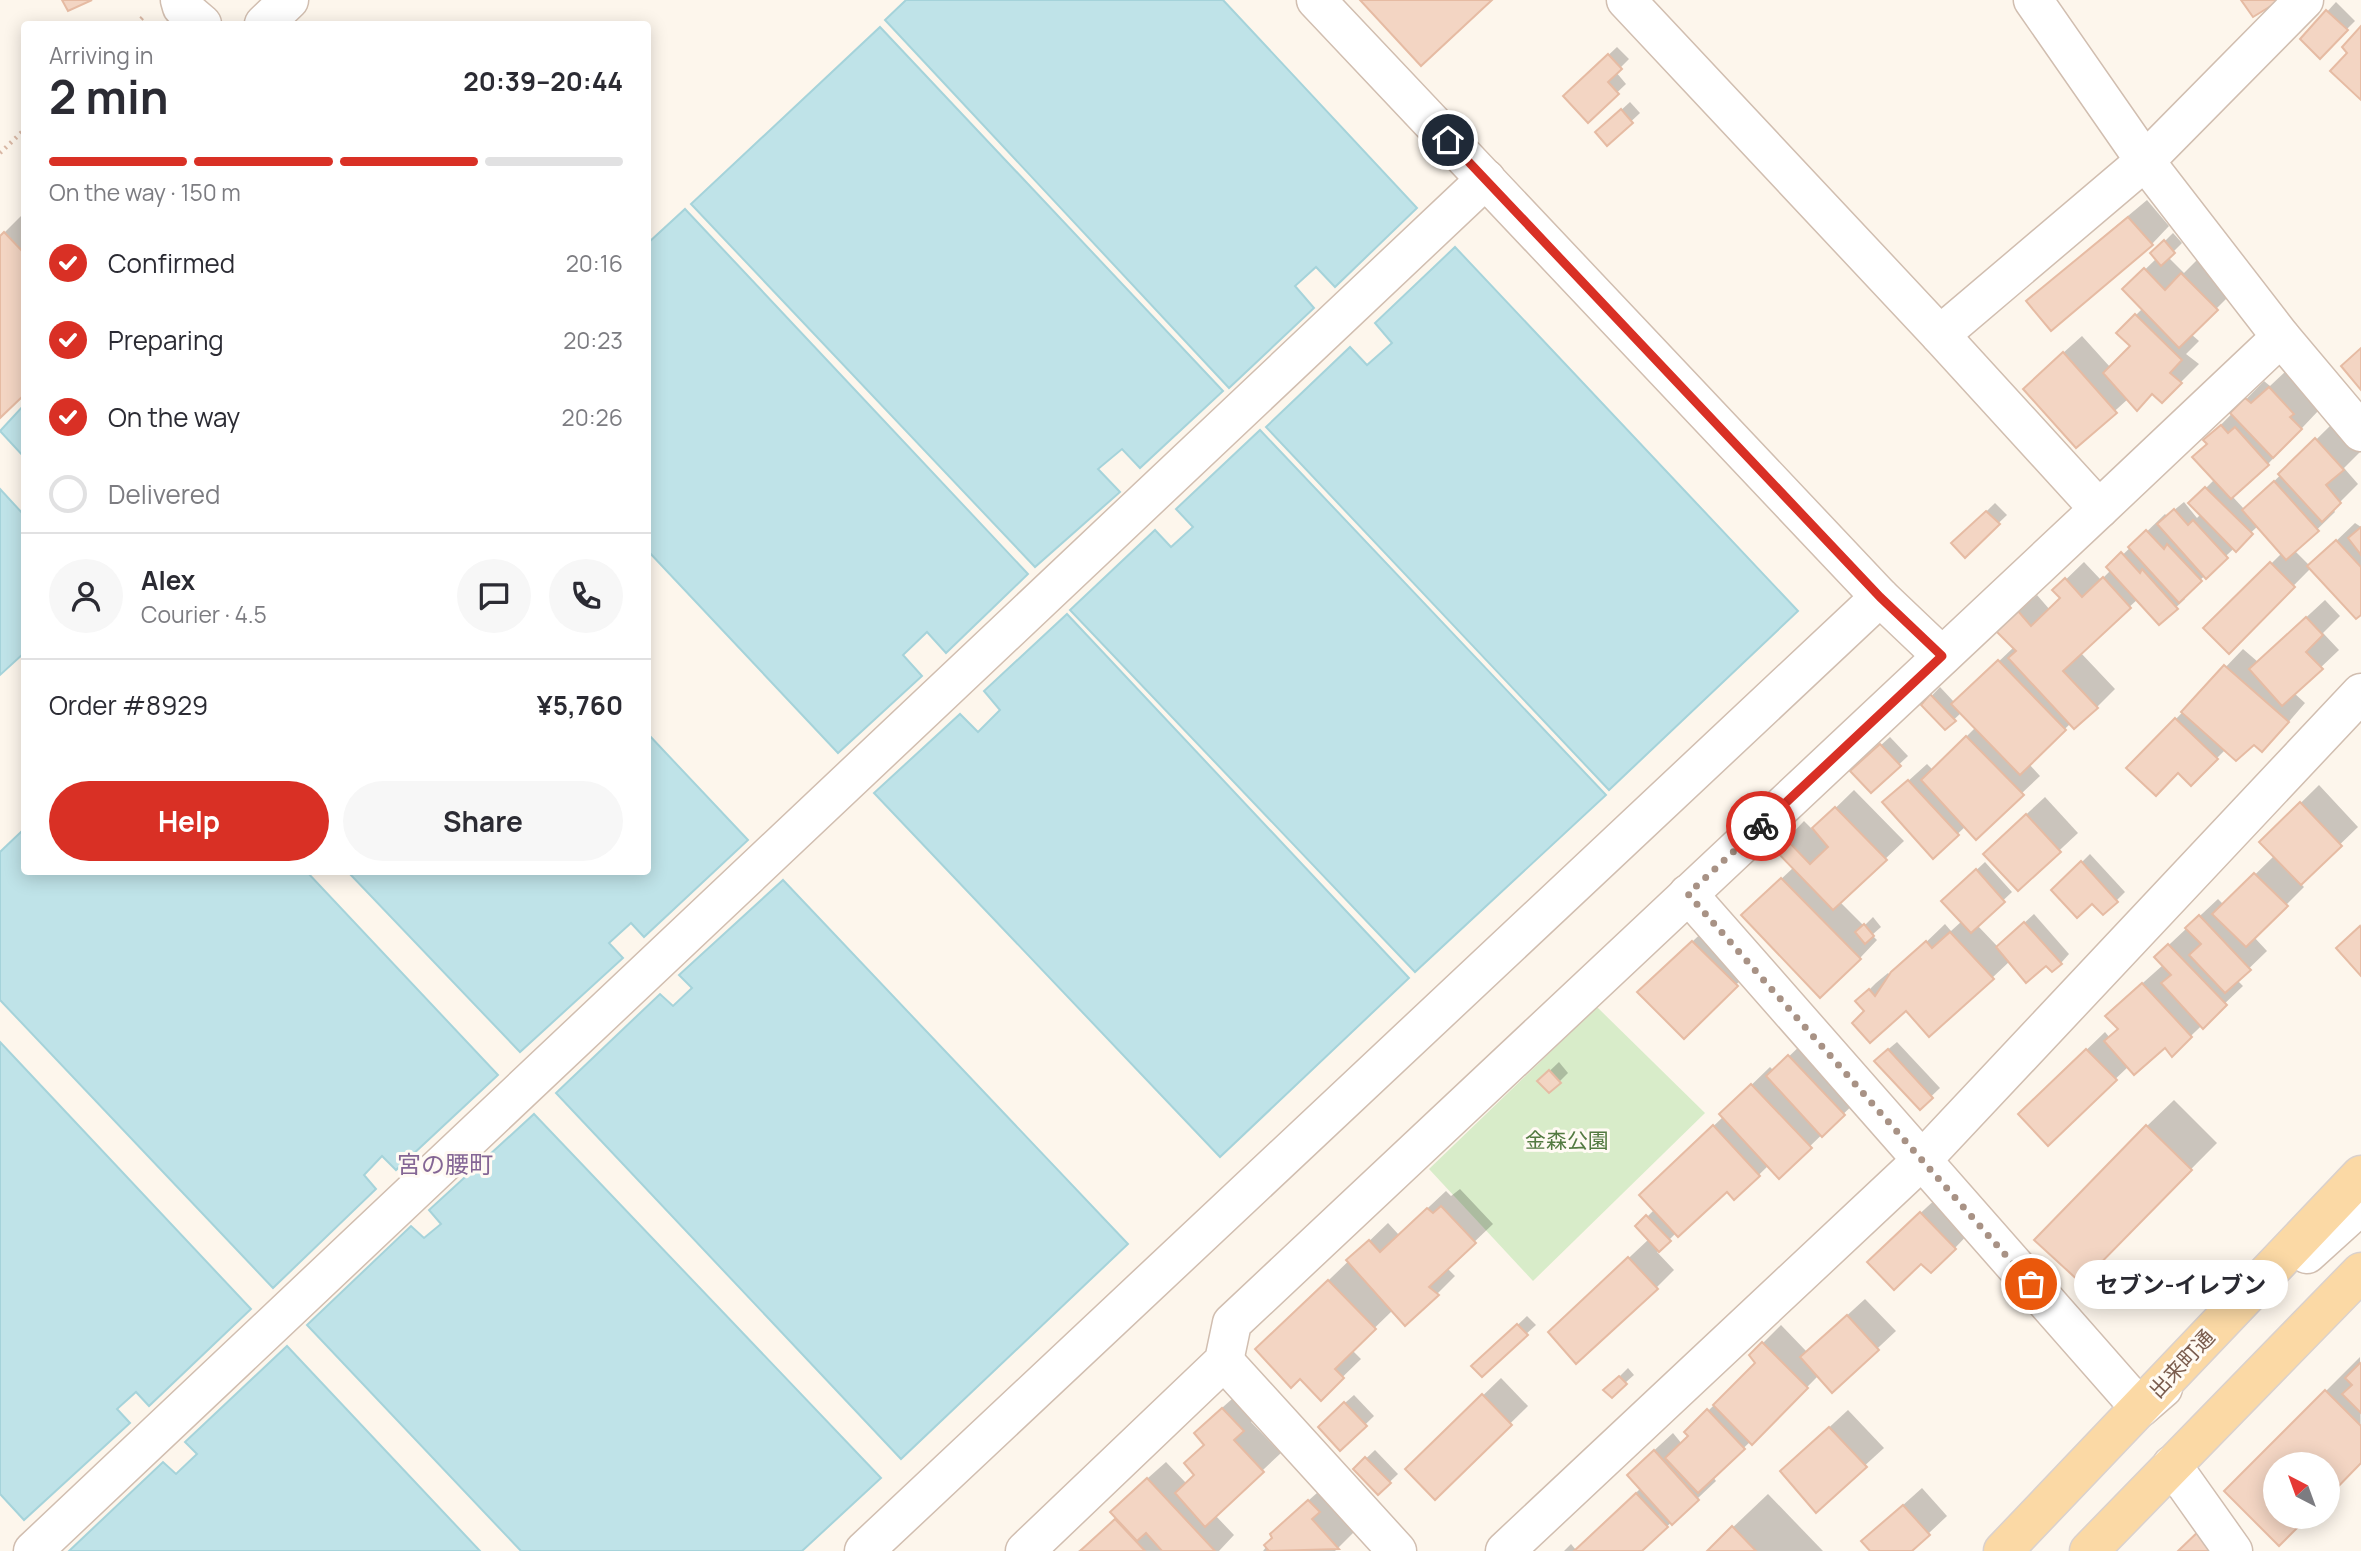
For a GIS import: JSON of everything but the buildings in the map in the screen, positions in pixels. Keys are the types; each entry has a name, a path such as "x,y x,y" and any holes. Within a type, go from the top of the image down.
{"main road":[{"name":"出来町通","path":"2003,1551 2361,1175"},
{"path":"2089,1551 2361,1272"}],"street":[{"path":"180,0 182,6 199,21"},
{"path":"267,21 289,0"},
{"path":"1316,0 1880,597 1942,656"},
{"path":"1626,0 2099,509"},
{"path":"2033,0 2145,161 2281,337 2361,432"},
{"path":"1940,335 2145,161 2304,0"},
{"path":"33,1551 1486,180"},
{"path":"1025,1551 1224,1361 1232,1323 2281,337"},
{"path":"864,1551 1880,597"},
{"path":"1506,1551 1922,1160 2361,693"},
{"path":"1688,894 2140,1408 2361,1205"},
{"path":"1224,1361 1397,1551"},
{"path":"2172,1465 2233,1551"}],"path":[{"path":"0,153 21,133"}],"green space":[{"name":"金森公園","path":"1597,1007 1705,1113 1533,1281 1429,1169"}],"water":[{"path":"906,0 1223,0 1417,208 1335,287 1316,267 1295,286 1314,308 1229,388 885,20"},
{"path":"880,27 1223,391 1140,468 1122,449 1098,469 1120,492 1035,567 691,204"},
{"path":"685,209 1028,574 946,653 927,632 903,655 922,676 838,753 651,554 651,240"},
{"path":"1455,247 1798,611 1609,790 1266,427 1350,347 1367,365 1392,343 1375,323"},
{"path":"21,408 21,454 0,431"},
{"path":"1260,430 1606,795 1415,972 1070,610 1155,530 1171,547 1193,527 1176,509"},
{"path":"0,489 21,512 21,656 0,675"},
{"path":"1067,614 1409,978 1220,1157 874,793 960,714 978,732 1000,710 984,691"},
{"path":"651,737 748,840 644,937 631,923 609,943 623,958 520,1052 351,875 651,875"},
{"path":"21,832 21,875 310,875 498,1075 396,1170 382,1156 364,1175 376,1189 273,1288 0,1000 0,852"},
{"path":"783,880 1128,1244 901,1459 556,1093 660,994 673,1006 692,988 679,975"},
{"path":"0,1042 251,1309 149,1406 136,1392 117,1409 130,1423 24,1520 0,1494"},
{"path":"534,1114 881,1478 802,1551 521,1551 307,1325 411,1226 424,1238 441,1224 429,1210"},
{"path":"287,1346 480,1551 69,1551 163,1462 176,1474 197,1454 185,1442"}],"way so far":[{"path":"1761,826 1688,894 2031,1284"}],"place":[{"name":"セブン-イレブン","path":"2031,1284"}],"district":[{"name":"宮の腰町","path":"445,1165"}],"route":[{"path":"1448,140 1880,597 1942,656 1761,826"}]}
